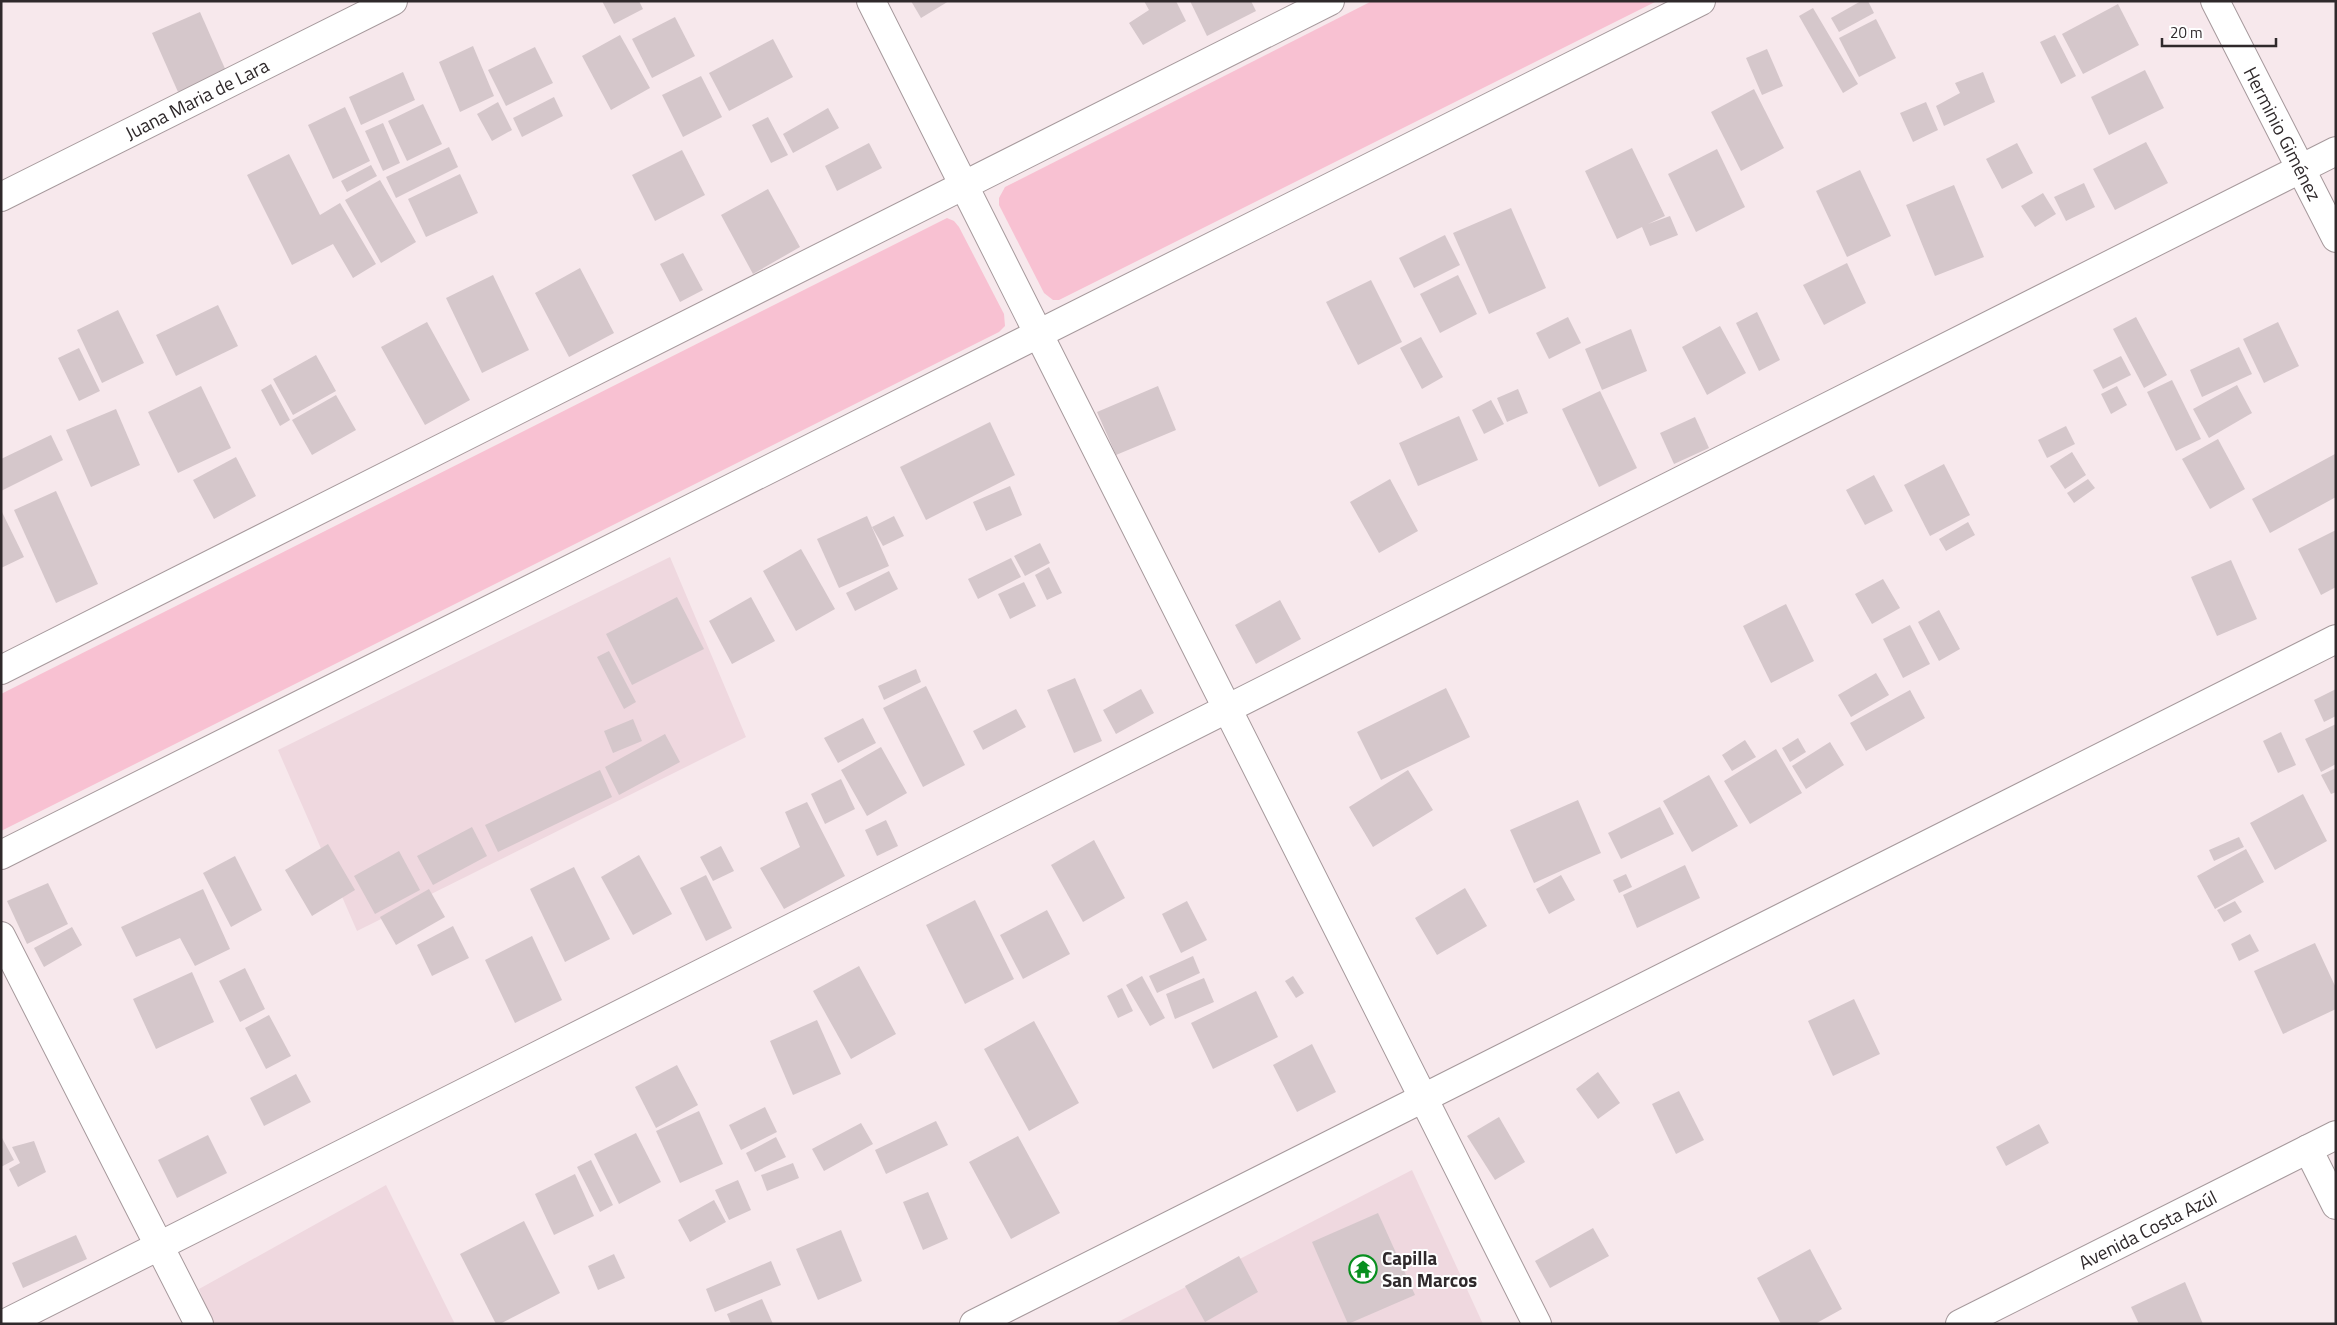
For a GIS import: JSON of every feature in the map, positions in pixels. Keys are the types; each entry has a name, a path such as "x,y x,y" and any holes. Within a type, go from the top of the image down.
{"street":[{"name":"Juana Maria de Lara","path":"1,198 393,1"},
{"path":"871,1 1537,1324"},
{"path":"1,670 1330,1"},
{"path":"1,855 1701,1"},
{"name":"Herminio Giménez","path":"2215,1 2336,238"},
{"path":"4,1324 2336,151"},
{"path":"974,1324 2336,639"},
{"path":"1,936 199,1324"},
{"name":"Avenida Costa Azúl","path":"1960,1324 2336,1135"},
{"path":"2308,1150 2336,1205"}],"shaded area":[{"path":"1372,1 1657,1 1059,300 1053,300 1044,293 999,205 999,198 1005,187"},
{"path":"947,218 954,221 959,227 1004,314 1005,326 999,332 1,831 1,694"},
{"path":"670,557 746,737 357,931 278,750"},
{"path":"1412,1170 1483,1324 1114,1324"},
{"path":"386,1185 455,1324 213,1324 199,1289"}],"building":[{"path":"602,1 639,1 643,9 614,24"},
{"path":"911,1 949,1 921,18"},
{"path":"1144,1 1176,1 1186,21 1143,45 1129,23 1149,10"},
{"path":"1190,1 1251,1 1256,11 1207,36"},
{"path":"1861,1 1868,1 1874,13 1839,32 1831,18"},
{"path":"2118,4 2139,45 2083,74 2062,34"},
{"path":"1813,8 1858,84 1843,93 1799,16"},
{"path":"200,12 226,71 178,92 152,33"},
{"path":"675,17 695,56 652,78 632,39"},
{"path":"1876,19 1896,58 1859,77 1839,38"},
{"path":"620,35 650,88 611,110 582,56"},
{"path":"2055,35 2076,76 2061,84 2040,42"},
{"path":"773,39 793,77 729,111 709,73"},
{"path":"473,46 494,96 460,112 439,62"},
{"path":"535,47 553,83 506,106 488,70"},
{"path":"1767,49 1783,86 1762,95 1746,58"},
{"path":"2145,70 2164,108 2109,135 2091,97"},
{"path":"403,72 415,100 361,125 349,97"},
{"path":"1983,72 1995,102 1944,126 1936,106 1960,93 1955,83"},
{"path":"701,76 722,117 683,137 662,95"},
{"path":"1754,89 1784,148 1741,171 1711,112"},
{"path":"554,97 563,116 522,137 513,118"},
{"path":"498,102 512,130 492,141 477,114"},
{"path":"1926,102 1938,130 1913,142 1900,113"},
{"path":"423,104 442,144 407,161 388,121"},
{"path":"345,107 370,161 333,179 308,125"},
{"path":"828,108 839,128 793,153 783,134"},
{"path":"768,117 788,155 771,163 752,125"},
{"path":"383,123 400,163 383,171 365,131"},
{"path":"2146,142 2168,183 2115,210 2093,169"},
{"path":"869,143 882,168 837,191 825,166"},
{"path":"2017,143 2033,173 2002,189 1986,159"},
{"path":"449,147 458,167 396,198 386,177"},
{"path":"1632,148 1665,216 1648,224 1670,216 1678,235 1650,246 1642,227 1617,239 1585,171"},
{"path":"1717,149 1745,207 1696,232 1668,174"},
{"path":"682,150 705,195 655,221 632,175"},
{"path":"289,154 320,215 340,203 376,264 353,278 333,244 292,265 247,175"},
{"path":"371,165 377,176 347,192 341,181"},
{"path":"1860,170 1891,236 1847,257 1816,191"},
{"path":"460,174 478,213 426,237 408,199"},
{"path":"380,180 416,242 381,263 345,200"},
{"path":"2084,183 2095,207 2066,221 2054,197"},
{"path":"1954,185 1984,257 1935,276 1906,205"},
{"path":"768,189 800,247 753,274 721,215"},
{"path":"2043,193 2056,214 2035,227 2021,206"},
{"path":"1511,208 1546,288 1489,314 1453,233"},
{"path":"1445,235 1460,265 1414,288 1399,258"},
{"path":"683,253 703,290 680,302 660,264"},
{"path":"1847,263 1866,303 1824,325 1803,285"},
{"path":"580,268 614,333 569,357 535,293"},
{"path":"493,275 529,350 482,373 446,298"},
{"path":"1458,275 1477,314 1440,333 1420,294"},
{"path":"1371,280 1402,342 1358,365 1326,302"},
{"path":"218,305 238,346 176,376 156,335"},
{"path":"118,310 144,363 102,383 77,330"},
{"path":"1757,312 1780,360 1759,371 1736,323"},
{"path":"1568,317 1581,343 1549,359 1536,333"},
{"path":"2136,317 2167,375 2144,388 2113,329"},
{"path":"427,322 470,400 425,425 381,347"},
{"path":"2278,322 2299,366 2264,383 2243,339"},
{"path":"1720,326 1746,373 1707,395 1682,347"},
{"path":"1631,329 1647,371 1602,390 1585,349"},
{"path":"1421,337 1443,377 1422,389 1400,348"},
{"path":"2239,347 2252,374 2202,397 2190,370"},
{"path":"79,348 100,391 79,401 58,358"},
{"path":"316,355 336,391 293,415 273,379"},
{"path":"2121,356 2131,375 2103,389 2093,370"},
{"path":"2172,380 2201,439 2176,451 2147,392"},
{"path":"271,384 290,420 280,426 261,390"},
{"path":"2237,385 2252,413 2209,438 2193,409"},
{"path":"201,386 231,448 178,473 148,412"},
{"path":"1158,386 1176,430 1116,455 1097,412"},
{"path":"2117,386 2127,405 2111,414 2101,394"},
{"path":"1518,389 1528,413 1507,422 1497,398"},
{"path":"1600,391 1637,468 1599,487 1562,409"},
{"path":"336,395 356,430 312,455 292,420"},
{"path":"1491,400 1504,424 1484,434 1472,410"},
{"path":"116,409 140,465 91,487 66,430"},
{"path":"1459,416 1478,460 1418,486 1399,443"},
{"path":"1695,417 1709,448 1674,464 1660,433"},
{"path":"990,422 1015,475 926,520 900,467"},
{"path":"2066,426 2075,444 2047,458 2038,440"},
{"path":"51,435 63,460 1,491 1,459"},
{"path":"2218,439 2245,489 2210,509 2182,459"},
{"path":"2072,452 2086,475 2065,489 2050,466"},
{"path":"2335,454 2336,497 2270,533 2252,499"},
{"path":"236,457 256,496 214,519 193,480"},
{"path":"1944,464 1970,515 1930,536 1904,485"},
{"path":"1874,475 1893,511 1865,525 1846,490"},
{"path":"1390,479 1418,531 1379,553 1350,502"},
{"path":"2088,479 2095,488 2074,503 2067,493"},
{"path":"1010,486 1022,515 986,531 973,502"},
{"path":"56,491 98,584 56,603 14,510"},
{"path":"1,510 24,557 1,568"},
{"path":"867,516 889,566 839,588 817,539"},
{"path":"894,516 904,536 883,546 872,527"},
{"path":"1968,522 1975,535 1946,551 1939,539"},
{"path":"2336,530 2336,587 2321,595 2298,549"},
{"path":"1040,543 1050,563 1025,576 1014,556"},
{"path":"801,549 835,609 796,631 763,571"},
{"path":"1011,558 1021,577 978,599 968,579"},
{"path":"2231,560 2257,619 2217,636 2191,577"},
{"path":"1049,567 1062,593 1047,600 1035,575"},
{"path":"889,571 898,589 855,611 846,593"},
{"path":"1883,579 1900,608 1872,624 1855,594"},
{"path":"1024,582 1036,606 1010,619 998,594"},
{"path":"677,597 704,649 632,685 606,634"},
{"path":"751,597 775,641 732,664 709,621"},
{"path":"1280,600 1301,639 1256,664 1235,625"},
{"path":"1786,604 1814,661 1771,683 1743,626"},
{"path":"1939,610 1960,649 1939,661 1918,622"},
{"path":"1910,625 1930,664 1903,678 1883,639"},
{"path":"609,651 636,702 624,709 597,657"},
{"path":"916,669 921,682 884,700 878,686"},
{"path":"1876,673 1889,695 1851,717 1838,695"},
{"path":"1075,678 1102,741 1074,753 1047,690"},
{"path":"926,686 965,765 923,787 883,708"},
{"path":"1446,688 1470,737 1381,780 1357,732"},
{"path":"1141,689 1154,713 1116,734 1103,710"},
{"path":"2336,689 2336,716 2324,722 2314,700"},
{"path":"1910,690 1925,718 1866,751 1850,723"},
{"path":"1016,709 1026,727 983,750 973,731"},
{"path":"863,718 876,743 838,763 824,738"},
{"path":"633,719 642,741 613,753 604,731"},
{"path":"2336,724 2336,764 2321,772 2305,739"},
{"path":"2281,732 2296,765 2278,773 2263,741"},
{"path":"665,734 680,762 619,795 605,767"},
{"path":"1798,738 1806,752 1790,762 1782,748"},
{"path":"1745,740 1756,757 1732,771 1722,755"},
{"path":"1830,742 1844,765 1806,789 1792,766"},
{"path":"881,747 907,793 867,816 841,770"},
{"path":"1776,749 1802,793 1750,824 1724,781"},
{"path":"2336,768 2336,792 2331,794 2321,775"},
{"path":"600,770 612,797 498,852 485,825"},
{"path":"1408,770 1433,810 1373,847 1349,807"},
{"path":"1709,775 1738,826 1692,852 1663,801"},
{"path":"841,779 855,809 825,824 811,794"},
{"path":"2303,794 2327,841 2275,870 2250,823"},
{"path":"1578,800 1601,853 1534,883 1510,830"},
{"path":"807,802 845,876 784,909 760,868 800,847 785,812"},
{"path":"1660,807 1674,834 1621,859 1608,833"},
{"path":"886,820 898,846 877,856 865,830"},
{"path":"472,827 487,856 433,885 417,856"},
{"path":"2239,837 2244,847 2214,861 2209,850"},
{"path":"1094,840 1125,898 1083,922 1051,865"},
{"path":"328,844 355,890 312,916 285,870"},
{"path":"721,846 734,871 713,881 700,857"},
{"path":"2246,849 2264,882 2215,909 2197,876"},
{"path":"399,851 420,890 375,914 354,876"},
{"path":"639,855 672,914 633,935 601,877"},
{"path":"235,856 262,910 231,927 203,873"},
{"path":"1685,865 1700,898 1637,928 1623,895"},
{"path":"574,867 610,939 565,962 530,889"},
{"path":"1626,874 1632,887 1619,893 1613,880"},
{"path":"706,875 732,928 706,941 680,888"},
{"path":"1561,875 1575,900 1549,914 1536,889"},
{"path":"48,883 68,924 27,944 7,901"},
{"path":"1465,888 1487,926 1437,955 1415,918"},
{"path":"203,889 230,949 195,966 180,938 136,957 121,927"},
{"path":"429,889 445,917 396,945 380,917"},
{"path":"975,900 1014,979 965,1004 926,925"},
{"path":"1187,901 1207,940 1181,953 1162,914"},
{"path":"2235,901 2242,912 2224,922 2217,910"},
{"path":"1047,910 1070,954 1023,979 1000,935"},
{"path":"453,926 469,958 432,976 417,945"},
{"path":"72,927 82,945 44,967 34,948"},
{"path":"2250,934 2259,951 2239,961 2231,944"},
{"path":"532,936 562,1000 515,1023 485,960"},
{"path":"2315,943 2336,988 2336,1009 2283,1034 2254,971"},
{"path":"1193,956 1200,973 1157,993 1149,976"},
{"path":"859,966 896,1034 851,1059 813,991"},
{"path":"245,968 265,1009 240,1022 219,981"},
{"path":"192,972 214,1022 156,1049 133,999"},
{"path":"1142,976 1165,1018 1150,1026 1126,985"},
{"path":"1293,976 1304,993 1296,998 1285,981"},
{"path":"1204,978 1214,1002 1175,1019 1166,994"},
{"path":"1122,988 1133,1011 1118,1018 1107,996"},
{"path":"1256,991 1278,1037 1213,1069 1191,1023"},
{"path":"1854,999 1880,1054 1833,1076 1808,1021"},
{"path":"269,1015 291,1056 266,1069 245,1028"},
{"path":"817,1020 841,1074 793,1095 770,1041"},
{"path":"1034,1021 1079,1103 1029,1131 984,1049"},
{"path":"1312,1044 1336,1092 1297,1112 1273,1065"},
{"path":"677,1065 698,1105 656,1128 635,1087"},
{"path":"1598,1072 1620,1103 1598,1119 1576,1089"},
{"path":"296,1074 311,1102 264,1126 250,1098"},
{"path":"1679,1091 1704,1140 1676,1154 1652,1104"},
{"path":"765,1107 777,1132 741,1150 729,1125"},
{"path":"699,1111 723,1164 680,1183 656,1131"},
{"path":"1499,1117 1525,1162 1495,1180 1467,1136"},
{"path":"936,1121 948,1145 886,1174 875,1150"},
{"path":"861,1123 873,1144 824,1171 812,1149"},
{"path":"2039,1124 2049,1143 2006,1166 1996,1147"},
{"path":"636,1133 661,1182 619,1204 594,1154"},
{"path":"208,1135 227,1173 177,1198 158,1160"},
{"path":"1,1136 14,1160 1,1167"},
{"path":"1018,1136 1060,1213 1011,1239 969,1162"},
{"path":"776,1137 786,1157 755,1172 746,1153"},
{"path":"34,1141 46,1172 18,1187 9,1169 20,1163 12,1147"},
{"path":"591,1160 613,1205 600,1212 577,1167"},
{"path":"793,1163 799,1178 767,1191 761,1175"},
{"path":"575,1174 594,1216 554,1235 535,1194"},
{"path":"738,1180 751,1210 729,1220 715,1190"},
{"path":"928,1192 948,1239 923,1250 903,1202"},
{"path":"714,1200 726,1222 690,1242 678,1220"},
{"name":"Capilla San Marcos","path":"1378,1213 1415,1295 1348,1324 1312,1242"},
{"path":"524,1221 560,1293 500,1324 496,1324 460,1254"},
{"path":"1593,1228 1609,1256 1550,1288 1535,1261"},
{"path":"841,1230 862,1281 818,1300 796,1249"},
{"path":"76,1235 87,1259 23,1288 12,1263"},
{"path":"1810,1249 1842,1309 1815,1324 1781,1324 1757,1278"},
{"path":"614,1254 625,1278 598,1290 588,1266"},
{"path":"1239,1256 1258,1292 1205,1322 1185,1286"},
{"path":"771,1261 781,1285 715,1312 706,1289"},
{"path":"2185,1282 2203,1324 2139,1324 2131,1307"},
{"path":"762,1299 773,1324 731,1324 727,1314"}],"place":[{"name":"Capilla San Marcos","path":"1363,1269"}]}
